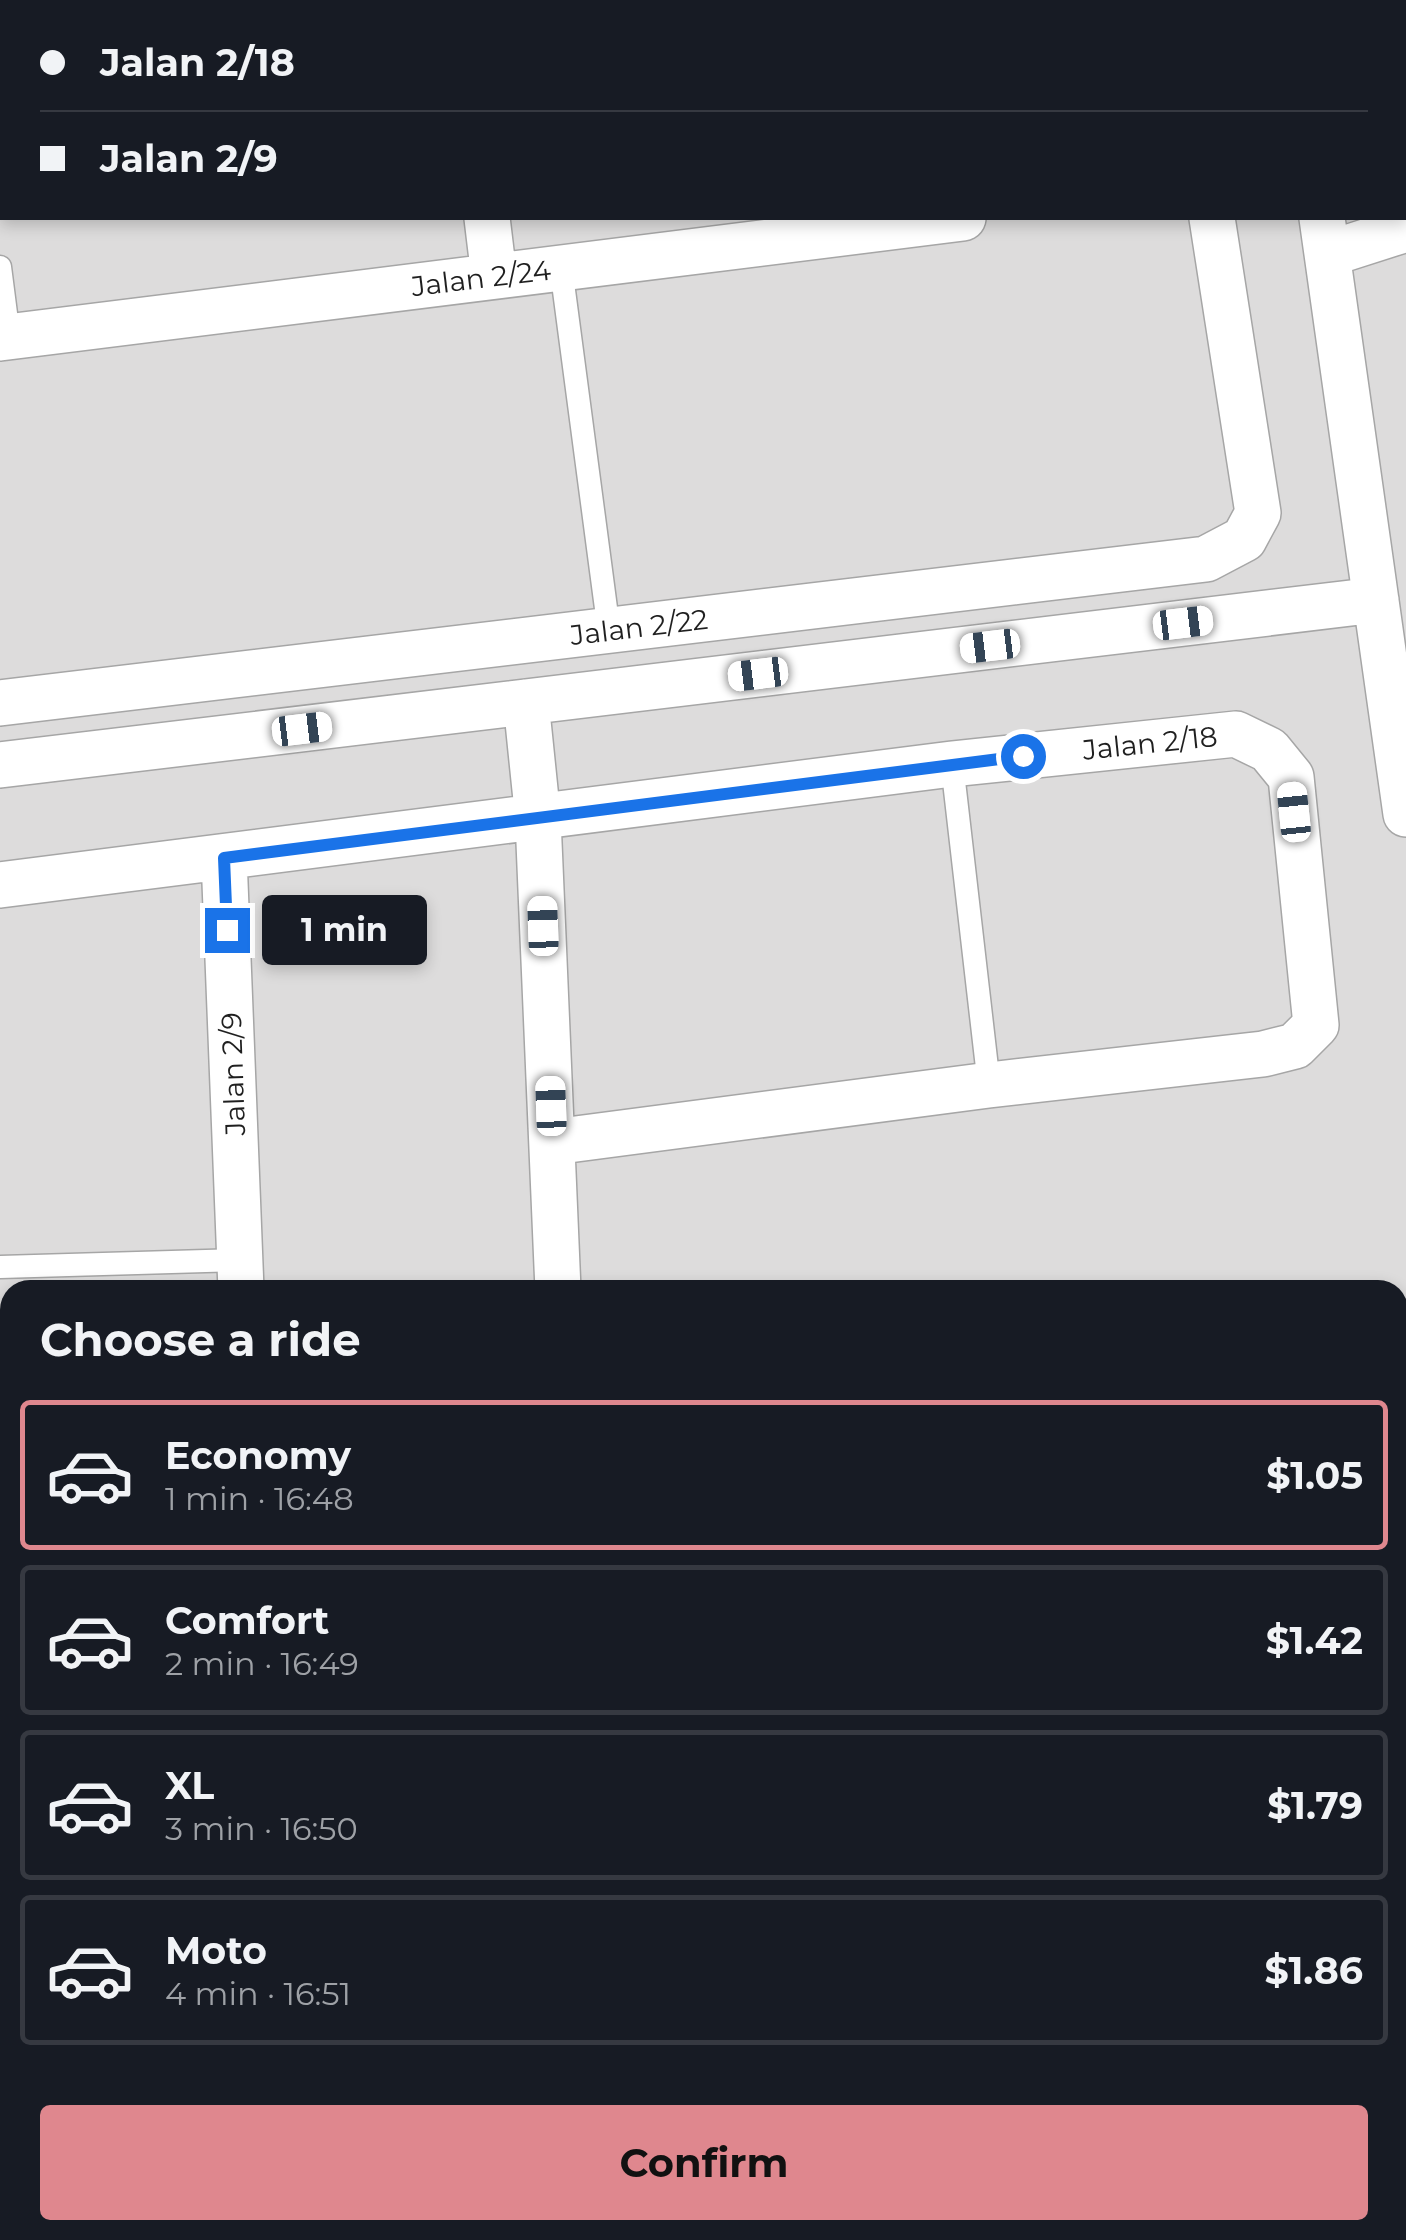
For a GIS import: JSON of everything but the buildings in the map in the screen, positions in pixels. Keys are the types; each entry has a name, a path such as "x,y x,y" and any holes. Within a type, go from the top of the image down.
{"street":[{"path":"487,220 494,276"},
{"name":"Jalan 2/24","path":"4,337 947,220"},
{"name":"Jalan 2/22","path":"0,703 1206,559 1244,539 1258,513 1212,220"},
{"path":"1406,229 1325,236 1406,814"},
{"path":"1,761 1376,600"},
{"path":"526,702 538,819 558,1280"},
{"name":"Jalan 2/18","path":"0,886 952,764 1236,734 1269,750 1291,777 1316,1025 1296,1046 1263,1054 988,1085"},
{"name":"Jalan 2/9","path":"224,858 240,1275"},
{"path":"553,1142 988,1085"}],"lane":[{"path":"0,267 4,337"},
{"path":"560,268 609,631"},
{"path":"952,764 988,1085"},
{"path":"0,1267 240,1275"}],"shaded area":[{"path":"0,220 1406,220 1406,1280 0,1280"}],"route":[{"path":"227,930 224,858 1023,756"}]}
